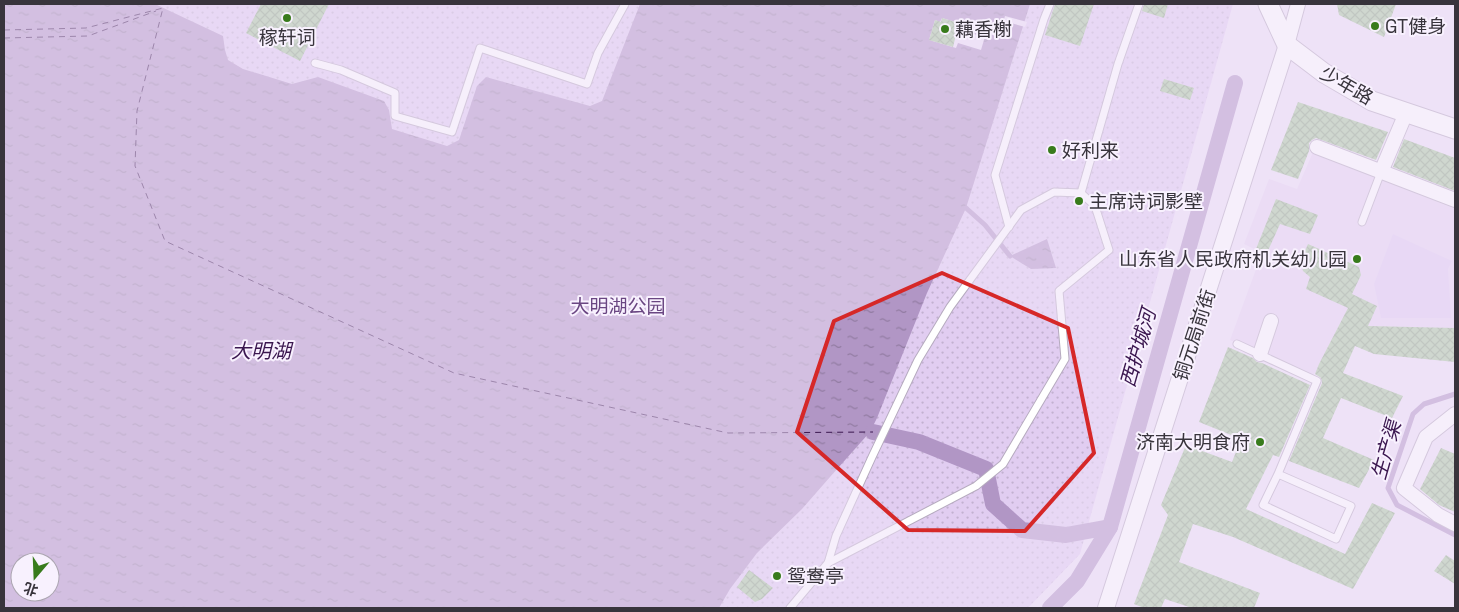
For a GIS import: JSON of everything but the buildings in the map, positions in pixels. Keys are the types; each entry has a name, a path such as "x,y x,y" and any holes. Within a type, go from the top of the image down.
{"main road":[{"name":"少年路","path":"1268,4 1287,45 1324,73 1372,101 1455,130"}],"street":[{"name":"铜元局前街","path":"1107,604 1287,45 1298,4"},
{"path":"1382,172 1406,113"},
{"path":"1317,147 1455,200"},
{"path":"1260,354 1271,321"},
{"path":"1455,414 1426,438 1404,488 1438,515 1455,524"}],"lane":[{"path":"315,63 341,70 395,93 395,116 452,132 480,48 587,84 598,53 624,4"},
{"path":"1007,230 995,176 1050,4"},
{"path":"1081,193 1118,64 1139,4"},
{"path":"1362,222 1382,172"},
{"path":"790,608 828,563 976,486 1002,464 1064,359 1058,291 1110,250 1095,206 1081,193 1054,192 1021,210 950,307 918,360 894,410 836,536 828,563"},
{"path":"1237,344 1317,381 1263,505 1336,539 1351,506 1278,474"}],"highlighted area":[{"path":"942,273 1068,328 1094,453 1025,531 908,530 797,432 834,321"}],"shaded area":[{"name":"山东省人民政府机关幼儿园","path":"1313,152 1455,209 1455,328 1368,326 1344,316 1317,371 1310,378 1230,340 1262,253 1244,244 1269,179 1297,189"}],"green space":[{"name":"大明湖","path":"4,4 1233,4 1080,554 1028,608 4,608"},
{"path":"1393,234 1452,261 1448,269 1451,318 1381,318 1374,284"}],"water":[{"name":"大明湖","path":"4,4 155,4 223,36 228,60 243,69 292,84 318,77 384,101 389,110 392,129 447,146 459,140 477,86 486,77 590,106 602,101 640,4 1030,4 966,208 927,293 870,432 802,509 757,553 730,589 719,608 4,608"},
{"path":"1047,239 1056,268 1031,269 1010,256"}],"pier":[{"path":"1005,16 1027,22 1025,27 1011,23 1006,39 986,33 981,50 958,43 956,48 929,40 935,20 940,22 942,18 966,25 964,31 977,35 980,24 1001,30"}],"waterway":[{"name":"西护城河","path":"1050,608 1077,581 1110,527 1235,83"},
{"path":"966,208 985,225 1010,256"},
{"name":"生产渠","path":"1455,394 1424,404 1413,414 1388,488 1397,505 1455,535"},
{"path":"873,432 919,442 986,469 993,504 1022,530 1066,535 1110,527"}],"ferry route":[{"path":"4,30 86,28 163,8 137,111 135,166 165,241 454,373 728,433 873,432"},
{"path":"4,38 88,36 156,11"}],"place":[{"name":"稼轩词","path":"287,18"},
{"name":"GT健身","path":"1375,26"},
{"name":"藕香榭","path":"945,29"},
{"name":"好利来","path":"1052,150"},
{"name":"主席诗词影壁","path":"1079,201"},
{"name":"山东省人民政府机关幼儿园","path":"1357,259"},
{"name":"济南大明食府","path":"1260,442"},
{"name":"鸳鸯亭","path":"777,576"}],"park label":[{"name":"大明湖公园","path":"618,306"}]}
